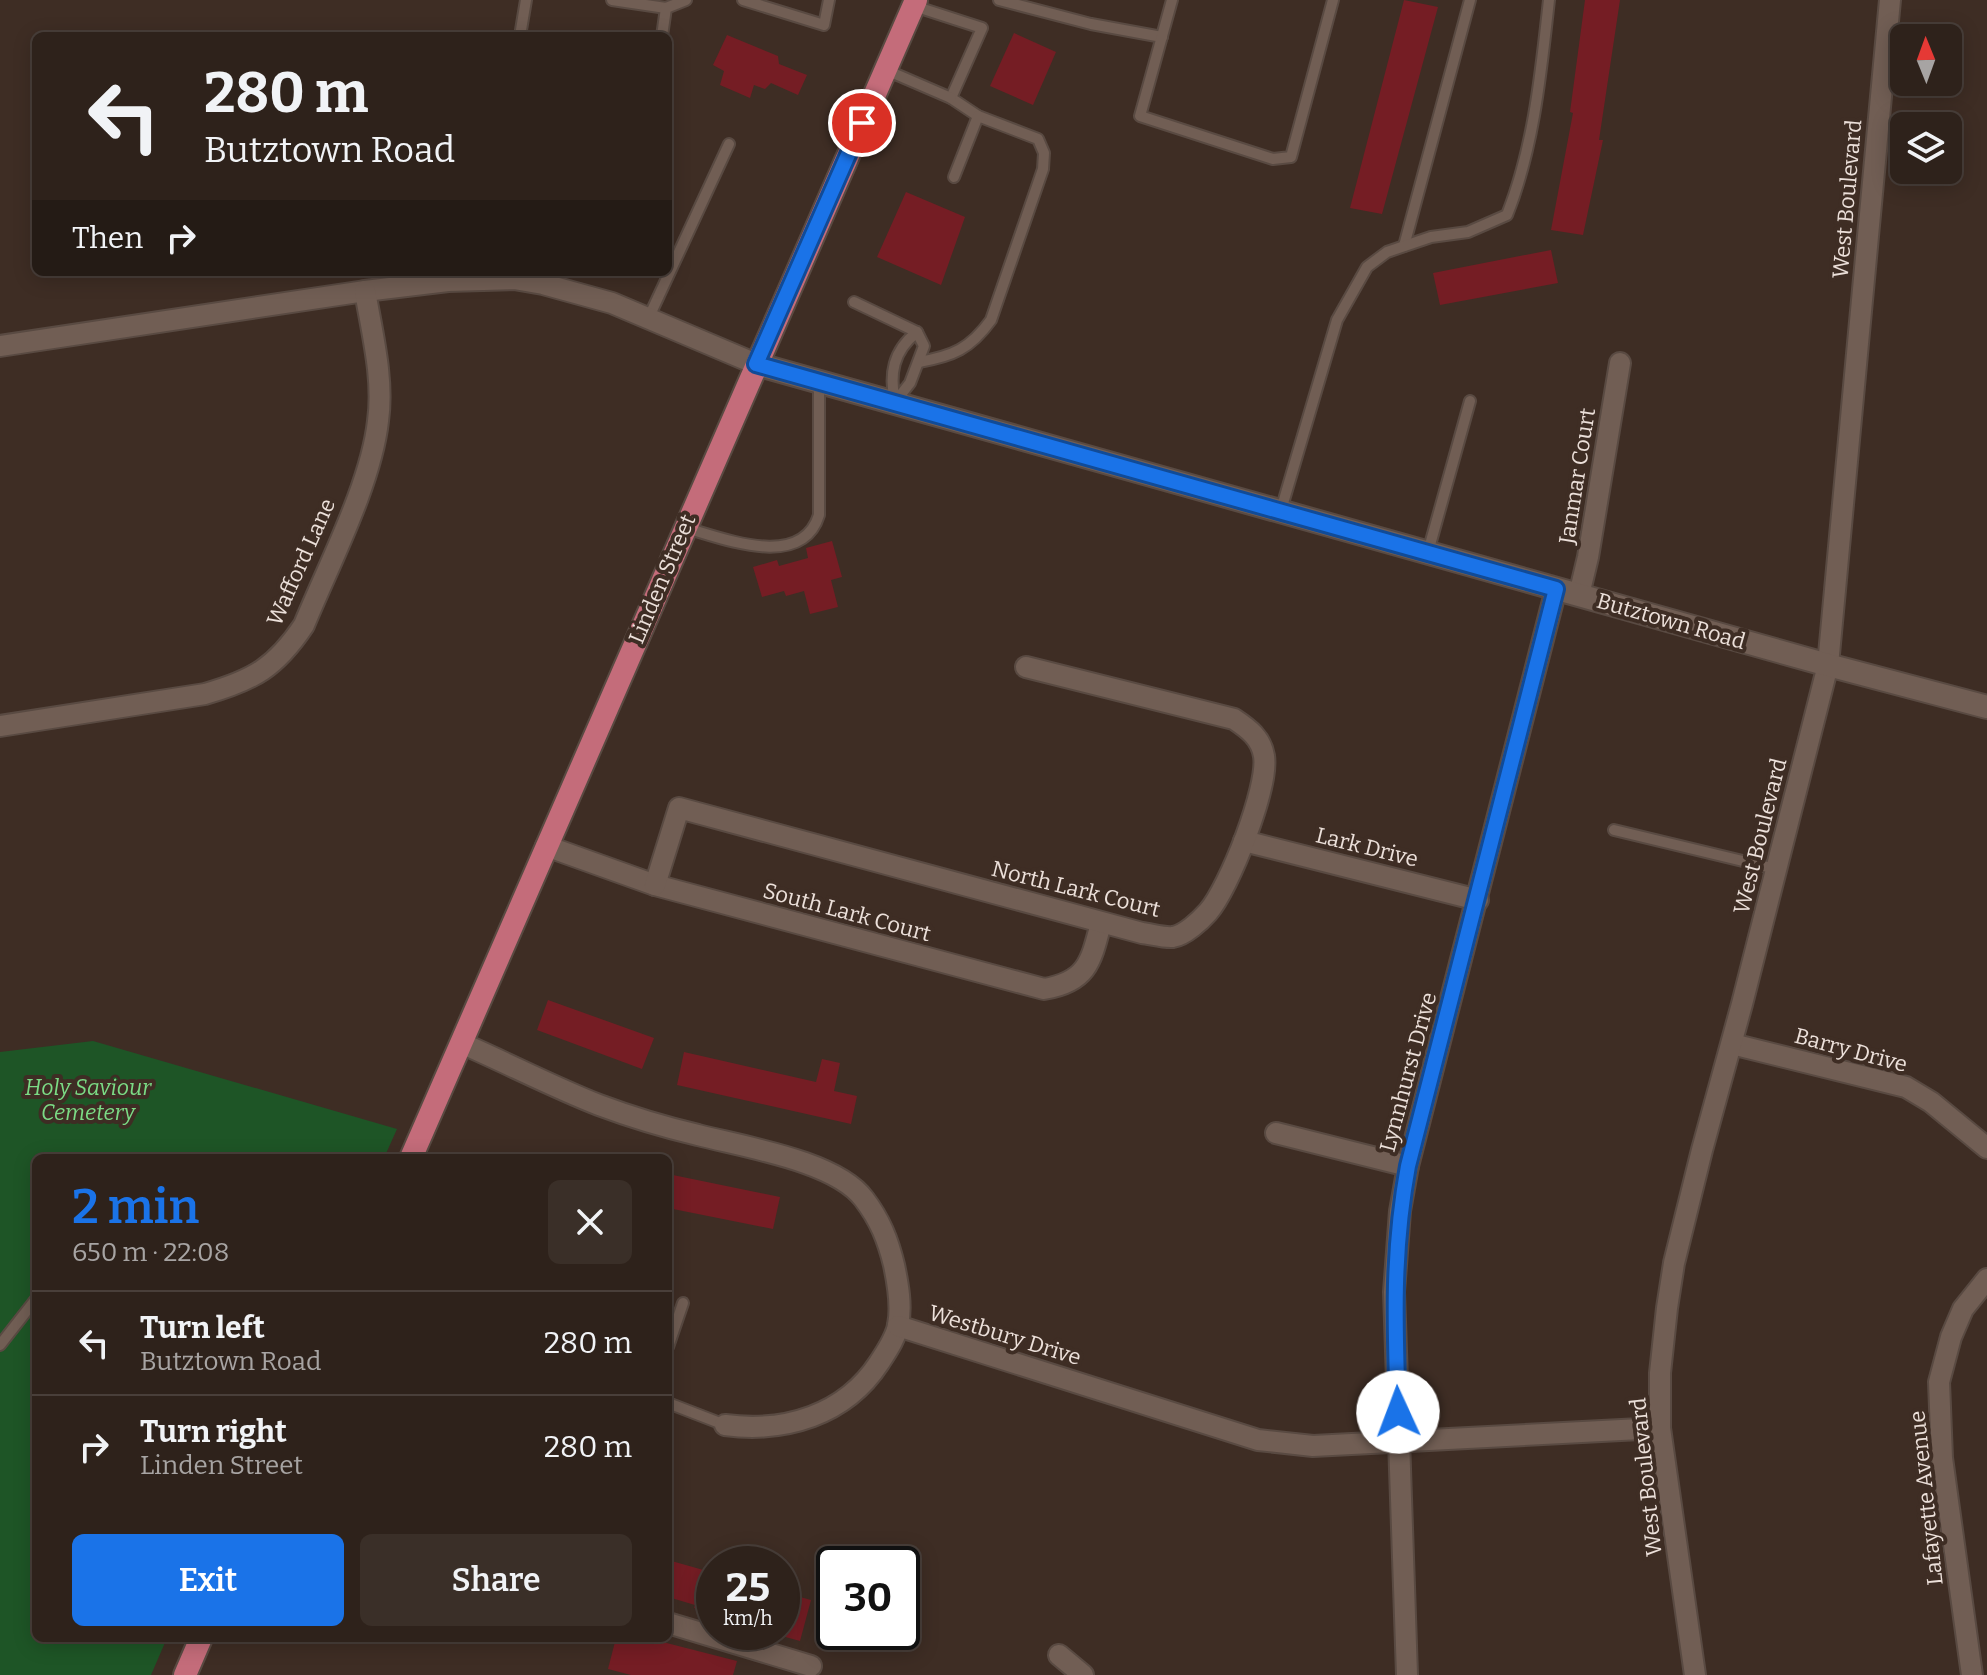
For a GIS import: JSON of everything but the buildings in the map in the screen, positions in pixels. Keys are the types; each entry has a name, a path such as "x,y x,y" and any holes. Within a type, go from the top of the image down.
{"main road":[{"name":"Linden Street","path":"413,1154 915,3"},
{"path":"185,1675 199,1642"}],"street":[{"name":"West Boulevard","path":"1695,1675 1660,1428 1660,1373 1674,1263 1828,665 1890,0"},
{"path":"0,346 365,291 448,281 514,279 576,293 649,317 756,364"},
{"name":"Wafford Lane","path":"0,726 205,694 257,675 274,664 291,644 304,625 361,486 374,446 380,398 365,291"},
{"name":"Janmar Court","path":"1579,595 1591,542 1620,363"},
{"name":"Butztown Road","path":"756,364 1987,707"},
{"name":"Lynnhurst Drive","path":"1407,1675 1394,1292 1400,1211 1408,1166 1556,589"},
{"name":"North Lark Court","path":"655,885 679,808 1142,933 1173,937 1191,927 1208,912 1217,898 1244,841 1264,771 1264,756 1258,739 1234,719 1026,667"},
{"name":"Lark Drive","path":"1244,841 1478,900"},
{"name":"South Lark Court","path":"546,846 655,885 1044,989 1066,986 1088,965 1101,923"},
{"name":"Westbury Drive","path":"461,1043 598,1105 657,1125 808,1164 854,1186 877,1218 889,1247 899,1294 898,1326 1258,1440 1313,1446 1660,1428"},
{"name":"Barry Drive","path":"1732,1044 1906,1087 1931,1102 1987,1148"},
{"path":"1276,1133 1408,1166"},
{"name":"Lafayette Avenue","path":"1972,1675 1942,1458 1939,1382 1951,1337 1963,1309 1987,1279"},
{"path":"725,1425 752,1428 785,1425 824,1412 846,1398 873,1373 898,1326"},
{"path":"672,1624 811,1666"},
{"path":"1059,1655 1083,1675"}],"lane":[{"path":"521,32 526,0"},
{"path":"612,0 666,8 686,0"},
{"path":"743,0 824,25 829,0"},
{"path":"999,0 1091,24 1162,37"},
{"path":"1172,0 1140,116 1273,159 1291,157 1333,0"},
{"path":"1404,246 1470,0"},
{"path":"1281,510 1337,320 1367,267 1387,252 1431,237 1468,232 1507,215 1526,157 1542,69 1549,0"},
{"path":"915,3 982,28 951,98"},
{"path":"663,32 666,8"},
{"path":"886,70 951,98 978,116 1038,139 1044,153 1043,169 991,320 979,337 965,348 947,357 919,362"},
{"path":"954,177 978,116"},
{"path":"672,267 729,144"},
{"path":"649,317 668,276"},
{"path":"854,302 917,332 924,346 910,383 895,402"},
{"path":"895,402 890,378 903,343 917,332"},
{"path":"684,528 730,541 770,547 794,544 815,530 819,515 819,381"},
{"path":"1428,552 1470,401"},
{"path":"1614,830 1776,869"},
{"path":"672,1335 683,1303"},
{"path":"0,1345 32,1304"},
{"path":"672,1405 725,1425"}],"green space":[{"name":"Holy Saviour Cemetery","path":"93,1041 397,1129 386,1154 32,1154 32,1642 165,1642 151,1675 0,1675 0,1052"}],"route":[{"path":"862,123 756,364 1556,589 1408,1166 1400,1211 1394,1292 1398,1412"}]}
